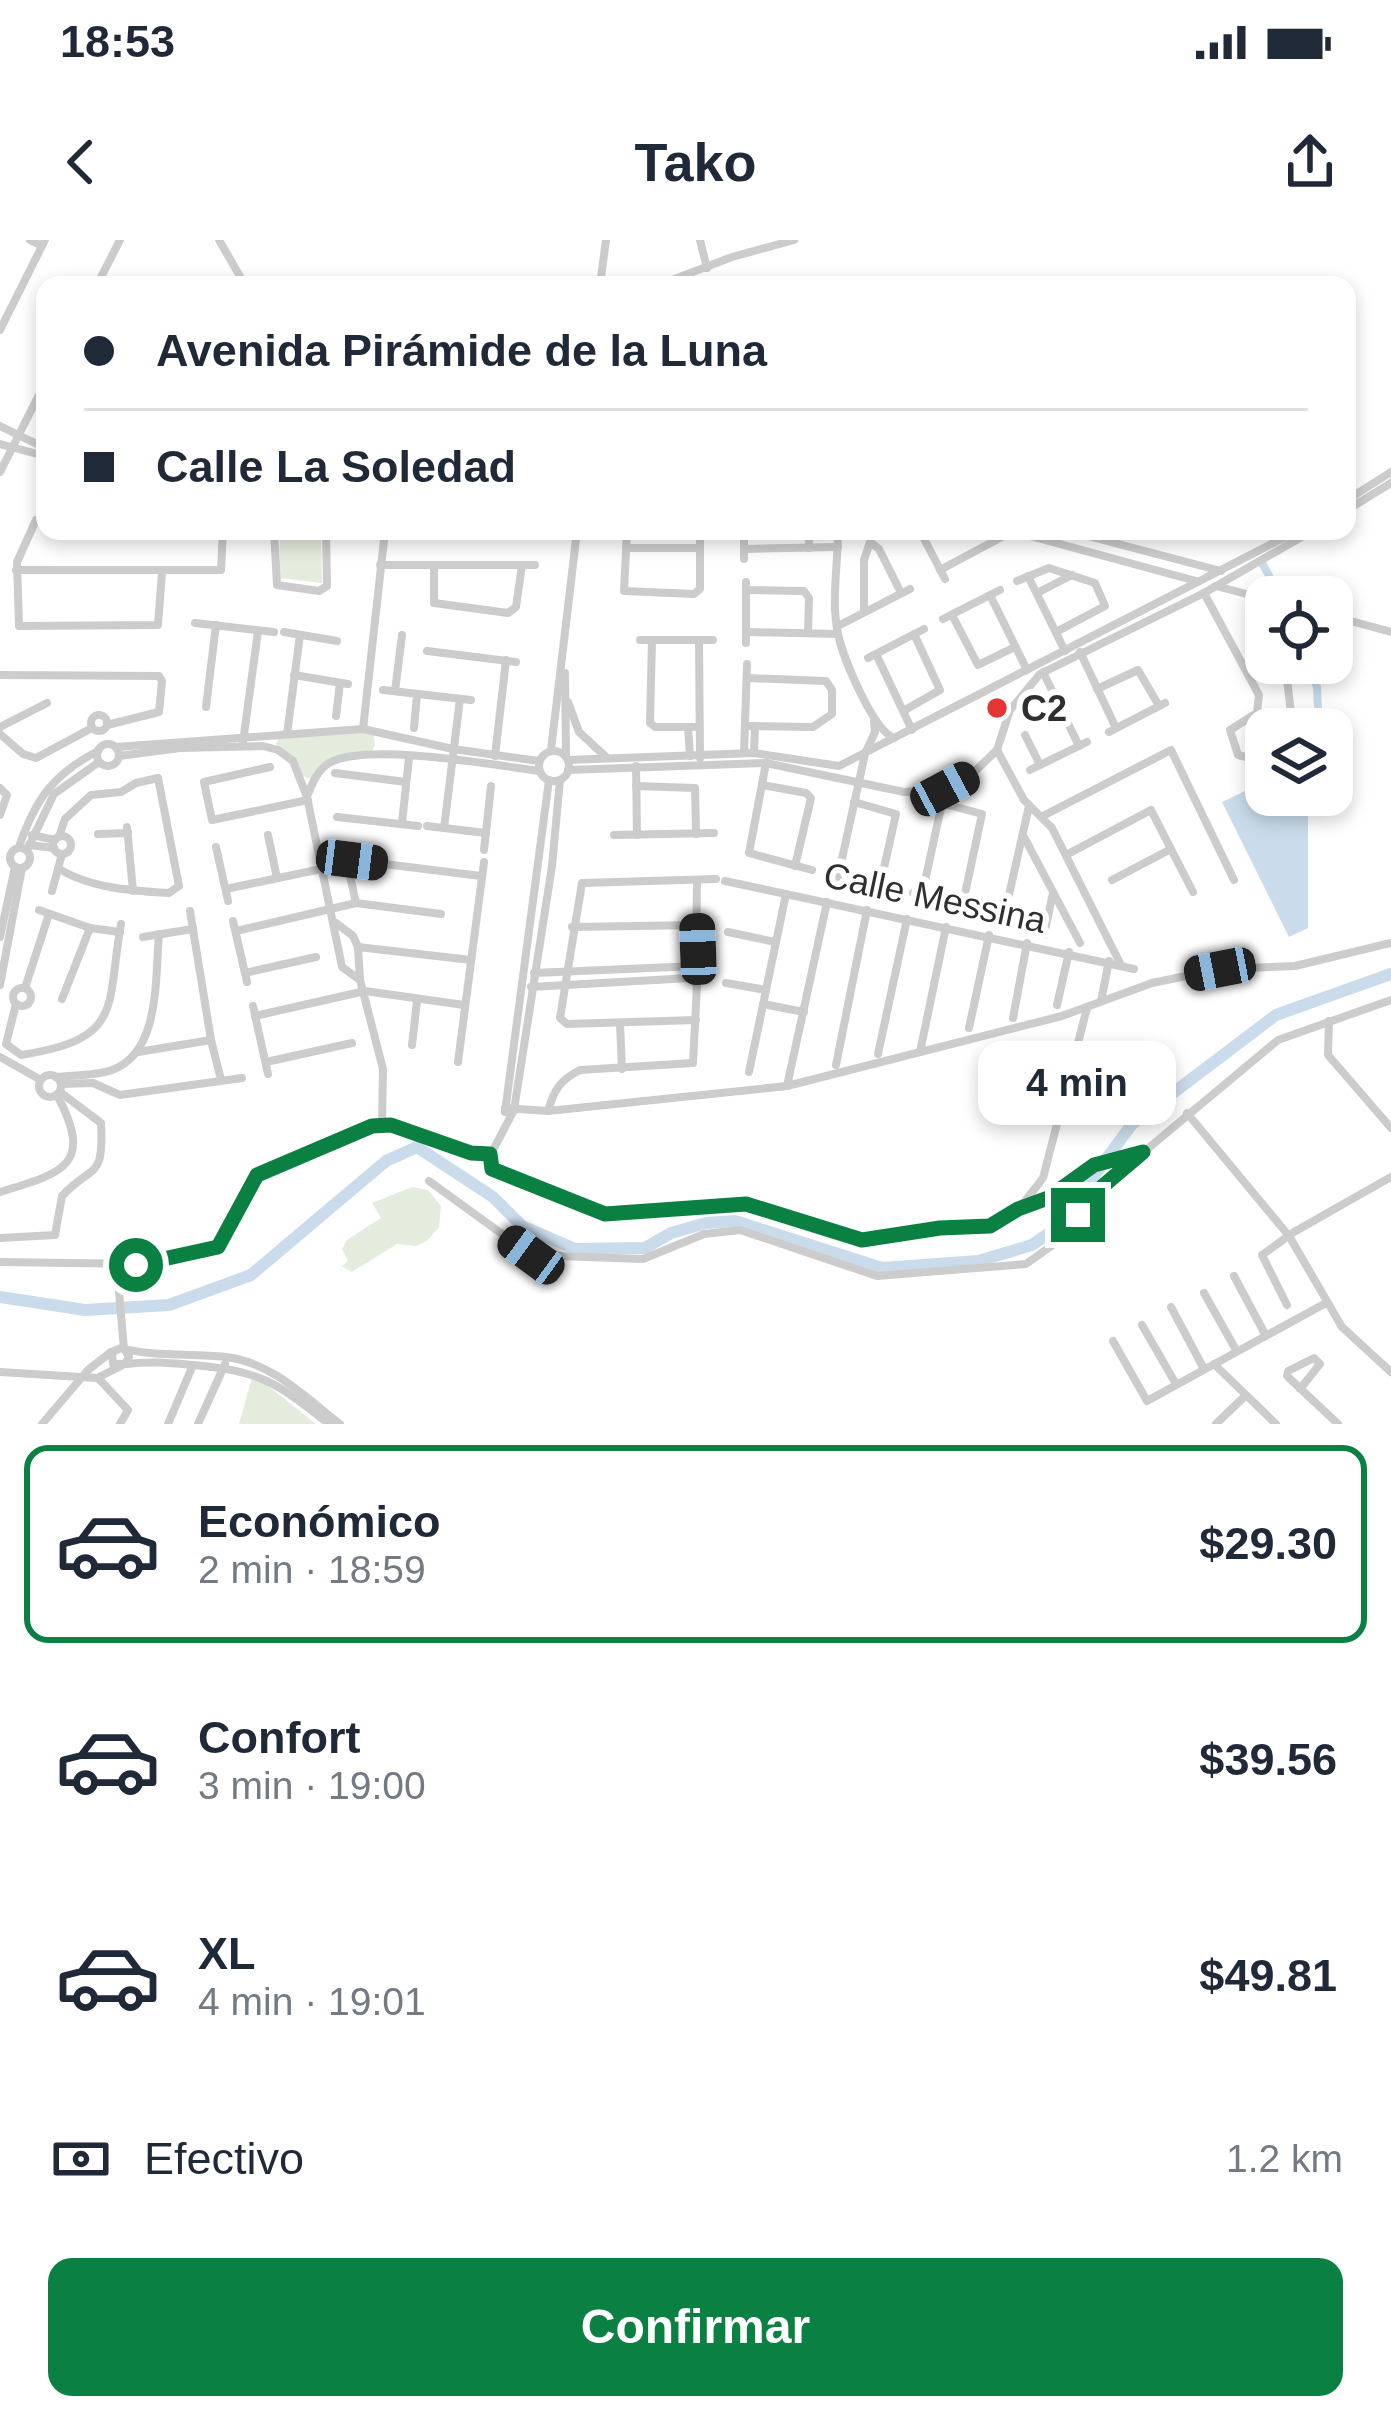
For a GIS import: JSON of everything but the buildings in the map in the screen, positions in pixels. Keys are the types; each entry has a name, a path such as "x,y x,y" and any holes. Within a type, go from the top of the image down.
{"street":[{"path":"0,330 44,243 30,240"},
{"path":"102,276 120,240"},
{"path":"219,240 239,276"},
{"path":"601,276 606,240"},
{"path":"700,240 707,268"},
{"path":"684,276 794,240"},
{"path":"0,472 36,400"},
{"path":"0,426 36,447"},
{"path":"0,444 11,450 36,452"},
{"path":"1356,502 1391,472"},
{"path":"1356,497 1391,483"},
{"path":"36,520 16,571 17,623 24,628 154,627 160,622 161,572"},
{"path":"16,571 221,570 223,540"},
{"path":"275,540 277,584 319,591 327,586 326,540"},
{"path":"370,755 376,745 368,730 382,540"},
{"path":"539,766 551,750 576,540"},
{"path":"626,540 624,591 694,594 700,589 700,540"},
{"path":"744,540 744,554 838,547"},
{"path":"808,540 808,548"},
{"path":"838,540 837,631 874,719 884,734 894,738"},
{"path":"925,540 943,575 998,540"},
{"path":"1060,540 1245,594"},
{"path":"1104,540 1233,576"},
{"path":"551,750 568,762 640,765 695,754 771,764 904,792 945,789 971,775 997,750 1010,710 1022,692 1065,651 1080,652 1204,593 1281,540"},
{"path":"568,762 749,749 829,766 848,763 1243,558 1290,540"},
{"path":"808,633 809,598 804,591 746,586 746,638 837,631 864,611 906,591 870,542 864,560 864,611"},
{"path":"626,548 700,548"},
{"path":"380,565 535,565"},
{"path":"434,566 434,603 508,613 516,608 522,565"},
{"path":"1018,581 1042,568 1095,583 1105,606 1056,632"},
{"path":"1037,593 1072,575"},
{"path":"1028,576 1065,651"},
{"path":"1000,590 947,617 978,665 1016,646"},
{"path":"1204,593 1259,695 1258,708"},
{"path":"990,595 1027,670"},
{"path":"1353,622 1391,632"},
{"path":"195,623 338,641"},
{"path":"206,707 216,626"},
{"path":"912,730 872,656 924,629"},
{"path":"243,743 258,631"},
{"path":"905,710 940,691 914,634"},
{"path":"300,635 284,735 276,741 301,776 329,911 358,947 360,980 383,1069 382,1124"},
{"path":"395,691 401,635"},
{"path":"640,640 713,640"},
{"path":"652,640 650,723 693,727"},
{"path":"695,754 699,640"},
{"path":"0,1262 141,1264 218,1247 257,1175 382,1124 471,1153 490,1154 496,1149 509,1109 554,780 568,762 566,646"},
{"path":"427,651 511,661 495,756"},
{"path":"1080,652 1112,730 1162,705 1138,670 1097,688"},
{"path":"747,664 749,749"},
{"path":"1030,770 1083,744 1043,672"},
{"path":"0,675 154,674 162,681 159,712 100,728 36,758 23,754 0,730 47,703"},
{"path":"294,675 344,684 336,716"},
{"path":"747,678 826,681 832,690 832,714 813,727 750,726"},
{"path":"1008,680 1008,690 1022,692"},
{"path":"565,689 579,731 609,759"},
{"path":"383,690 465,700 452,754 443,828"},
{"path":"989,690 1004,699 1010,710"},
{"path":"414,728 418,695"},
{"path":"838,877 865,754 875,732 874,719"},
{"path":"1245,721 1230,730 1238,755 1245,758"},
{"path":"100,728 108,751"},
{"path":"12,862 29,862 34,806 46,788 72,764 108,751 368,730 452,754 539,766"},
{"path":"1025,735 1040,765"},
{"path":"243,743 278,749"},
{"path":"997,750 1066,855 1121,965"},
{"path":"1042,817 1172,750 1234,880"},
{"path":"0,937 12,862 54,794 108,751"},
{"path":"308,799 315,778 331,762 370,755 495,756 539,766 554,780 552,866 515,1070"},
{"path":"402,823 409,758"},
{"path":"771,764 749,853 812,871"},
{"path":"637,835 640,765"},
{"path":"270,766 204,782 212,820 308,799"},
{"path":"335,773 406,782"},
{"path":"301,776 315,778"},
{"path":"52,892 64,818 92,795 121,792 158,778 179,886 169,893 133,891 68,875 58,868"},
{"path":"640,783 695,788 696,834"},
{"path":"767,784 811,798 795,866"},
{"path":"484,850 491,786"},
{"path":"0,788 7,795 0,814"},
{"path":"941,802 982,814 968,904 917,894 941,802 945,789"},
{"path":"826,874 885,887 896,814 854,799"},
{"path":"1002,926 1029,805"},
{"path":"1066,855 1149,810 1193,892"},
{"path":"337,817 486,832"},
{"path":"98,834 127,830 133,891"},
{"path":"614,835 714,833"},
{"path":"1023,834 1080,943"},
{"path":"268,835 277,878"},
{"path":"27,844 57,845"},
{"path":"216,847 228,901"},
{"path":"1112,880 1171,849"},
{"path":"356,903 348,867 352,860 481,876"},
{"path":"0,998 25,1005 31,999 21,989 0,986 12,862"},
{"path":"458,1062 484,862"},
{"path":"226,889 321,869"},
{"path":"531,987 564,978 690,968 698,961 697,880"},
{"name":"Calle Messina","path":"572,927 582,884 720,880 1134,969"},
{"path":"1044,935 1053,892"},
{"path":"749,1072 786,894"},
{"path":"787,1086 827,902"},
{"path":"316,957 246,978 234,926 356,903 441,914"},
{"path":"836,1065 867,910"},
{"path":"190,911 221,1080"},
{"path":"44,912 90,928 120,928 104,1021 90,1033 21,1054 6,1044 5,1036 44,912"},
{"path":"878,1054 907,919"},
{"path":"336,923 342,967 360,980"},
{"path":"696,1020 562,1021 572,927 698,925"},
{"path":"920,1052 946,927"},
{"path":"62,999 90,928"},
{"path":"143,937 193,929"},
{"path":"728,932 775,942"},
{"path":"41,1080 41,1092 48,1097 58,1087 124,1064 136,1052 150,1024 159,934"},
{"path":"969,1028 989,935"},
{"path":"1013,1018 1028,943"},
{"path":"509,1109 548,1111 787,1086 1088,1006 1152,983 1220,969 1294,966 1391,944"},
{"path":"358,947 471,960"},
{"path":"1057,1005 1069,952"},
{"path":"1100,1002 1109,961"},
{"path":"534,973 564,978 695,979 693,1064 580,1070 554,1090 548,1111"},
{"path":"726,982 766,990"},
{"path":"268,1074 254,1011 365,992 464,1004"},
{"path":"429,1181 531,1255 643,1258 704,1234 740,1230 877,1276 1026,1264 1041,1257 1103,1186 1278,1040 1391,1000"},
{"path":"412,1045 417,1001"},
{"path":"763,1004 804,1012"},
{"path":"1018,1209 1043,1178 1088,1006"},
{"path":"1329,1022 1328,1055 1391,1128"},
{"path":"620,1024 622,1069"},
{"path":"136,1052 211,1040"},
{"path":"266,1062 352,1043"},
{"path":"0,1057 58,1087 101,1123 98,1165 90,1177 62,1196 55,1235 0,1238"},
{"path":"99,1085 100,1072"},
{"path":"58,1087 99,1085 120,1095 242,1078"},
{"path":"0,1192 56,1173 69,1158 74,1129 58,1087"},
{"path":"1187,1113 1289,1236 1342,1327 1391,1372"},
{"path":"490,1154 492,1169 605,1214 746,1204 862,1240 990,1226 1048,1198 1094,1165 1143,1152"},
{"path":"1287,1305 1262,1257 1289,1236 1391,1177"},
{"path":"105,1263 118,1280 121,1330 112,1362 123,1365"},
{"path":"118,1280 141,1264"},
{"path":"1234,1276 1266,1336"},
{"path":"1204,1293 1236,1350"},
{"path":"1112,1341 1145,1401 1326,1304"},
{"path":"1171,1307 1209,1366 1276,1424"},
{"path":"1142,1325 1176,1384"},
{"path":"119,1350 129,1357 123,1365"},
{"path":"42,1424 92,1365 119,1350 257,1364 340,1424"},
{"path":"0,1372 98,1378 123,1365 147,1361 193,1365 225,1361 281,1386 329,1424"},
{"path":"198,1424 225,1361"},
{"path":"1300,1389 1317,1361 1287,1372 1300,1389 1338,1424"},
{"path":"168,1424 193,1365"},
{"path":"98,1378 128,1410 120,1424"},
{"path":"1216,1424 1245,1396"}],"green space":[{"path":"280,540 321,540 322,583 279,578"},
{"path":"373,731 375,745 370,755 331,762 310,779 301,775 276,744 280,736"},
{"path":"412,1187 428,1190 441,1206 439,1227 427,1241 416,1246 397,1244 352,1272 342,1266 348,1261 342,1249 347,1240 381,1218 372,1203"},
{"path":"253,1374 316,1424 239,1424"}],"water":[{"path":"1245,791 1245,816 1308,816 1308,928 1289,937 1222,802"}],"waterway":[{"path":"1262,563 1269,576"},
{"path":"1316,684 1318,708"},
{"path":"0,1297 85,1310 169,1305 251,1275 386,1161 417,1147 493,1197 522,1226 575,1249 645,1248 671,1233 735,1221 882,1268 978,1261 1032,1245 1055,1229 1132,1124 1276,1015 1391,974"}],"place":[{"name":"C2","path":"997,708"}],"route":[{"path":"136,1265 213,1250 257,1175 382,1124 471,1153 490,1154 492,1169 605,1214 746,1204 862,1240 990,1226 1048,1198 1094,1165 1143,1152 1078,1215"}]}
